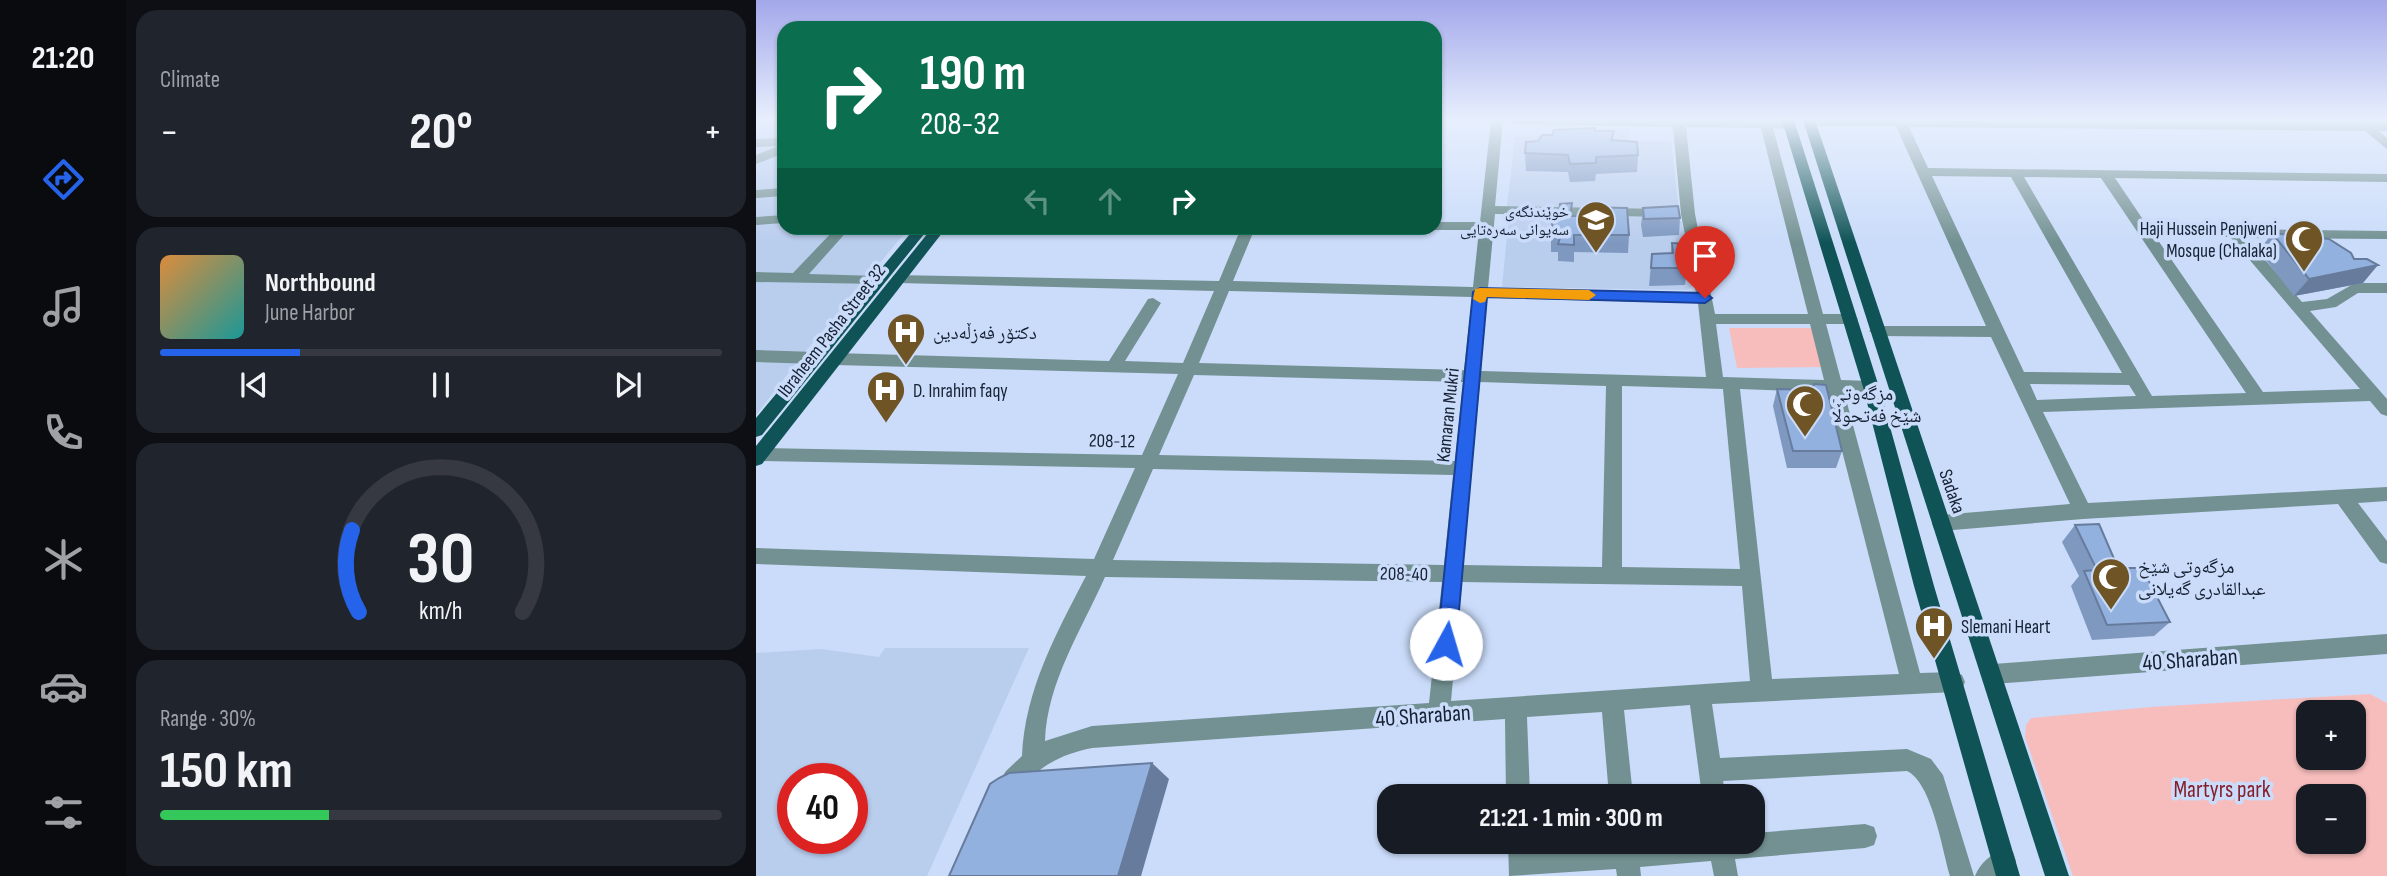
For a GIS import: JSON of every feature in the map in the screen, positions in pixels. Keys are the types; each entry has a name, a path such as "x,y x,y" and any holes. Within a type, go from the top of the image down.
{"main road":[{"path":"1800,161 1871,387 1924,586 1954,682 2000,871"},
{"name":"Sadaka","path":"1822,161 1993,674 2057,876"},
{"path":"1823,233 1845,233"},
{"name":"Ibraheem Pasha Street 32","path":"756,430 916,235"},
{"name":"Ibraheem Pasha Street 32","path":"758,456 933,235"},
{"path":"1830,256 1852,254"}],"street":[{"name":"Kamaran Mukri","path":"1439,715 1493,161"},
{"path":"1683,161 1688,214 1707,319 1723,382 1751,578 1762,691"},
{"path":"1776,161 1912,684"},
{"path":"1918,161 1996,332 2083,510"},
{"path":"1923,172 2387,178"},
{"path":"2015,173 2148,403"},
{"path":"2105,174 2259,399"},
{"path":"756,194 777,192"},
{"path":"1442,225 1488,218 1688,214"},
{"path":"756,221 777,220"},
{"path":"2142,228 2234,233 2387,235"},
{"path":"2234,233 2387,410"},
{"path":"797,278 837,235"},
{"path":"1033,759 1034,726 1042,692 1100,568 1245,235"},
{"path":"756,277 878,281"},
{"path":"899,278 1705,298"},
{"path":"2300,308 2331,303 2355,288 2387,288"},
{"path":"1114,366 1153,303"},
{"path":"1707,319 1850,319"},
{"path":"1877,331 1996,332"},
{"path":"756,356 815,358"},
{"path":"835,359 1871,387"},
{"path":"2018,378 2134,379"},
{"path":"1612,576 1614,380"},
{"path":"2032,406 2374,395"},
{"name":"208-12","path":"758,456 1463,468"},
{"path":"1941,523 2083,510 2387,495"},
{"path":"2342,496 2387,556"},
{"name":"208-40","path":"756,556 1100,568 1751,578"},
{"name":"40 Sharaban","path":"1993,674 2387,644"},
{"name":"40 Sharaban","path":"994,814 1003,794 1033,759 1052,747 1092,737 1762,691 1954,682"},
{"path":"1700,695 1712,784"},
{"path":"1612,702 1620,784"},
{"path":"1516,709 1518,784"},
{"path":"1710,770 1907,760 1923,767 1935,783 1962,876"},
{"path":"1765,842 1866,836"},
{"path":"1520,861 1627,858 1656,854"},
{"path":"1722,854 1726,876"}],"shaded area":[{"path":"756,161 777,161 777,235 903,235 756,415"},
{"path":"1512,161 1673,161 1679,211 1507,206"},
{"name":"خوێندنگەی سەیوانی سەرەتایی","path":"1509,215 1678,218 1682,222 1692,287 1687,290 1502,287"},
{"path":"885,648 1029,648 927,876 756,876 756,653 821,649 879,657"}],"green space":[{"path":"1729,328 1818,328 1829,367 1737,368"},
{"name":"Martyrs park","path":"2370,694 2387,703 2387,876 2073,876 2025,737 2026,725 2031,718 2151,707"}],"building":[{"path":"1569,161 1596,161 1596,163 1570,164"},
{"path":"1572,203 1570,216 1583,216 1584,207 1627,208 1629,235 1574,235 1574,245 1558,244 1561,235 1551,235 1553,217 1559,217 1560,204"},
{"path":"1678,206 1680,218 1644,219 1643,208"},
{"path":"2272,233 2329,239 2351,253 2354,259 2367,259 2378,265 2309,279"},
{"path":"1672,243 1684,244 1687,268 1651,268 1652,254 1673,253"},
{"path":"1814,384 1826,385 1842,451 1793,451 1777,389 1812,390"},
{"path":"2099,524 2118,568 2142,568 2170,622 2107,625 2084,571 2097,570 2075,525"},
{"path":"1152,763 1118,876 949,876 990,784 999,778 1009,773"}],"slow traffic":[{"path":"1480,299 1480,292 1589,295"}],"place":[{"name":"خوێندنگەی سەیوانی سەرەتایی","path":"1596,254"},
{"name":"Haji Hussein Penjweni Mosque (Chalaka)","path":"2304,273"},
{"name":"دکتۆر فەزڵەدین","path":"906,366"},
{"name":"D. Inrahim faqy","path":"886,424"},
{"name":"مزگەوتی شێخ فەتحوڵا","path":"1805,438"},
{"name":"مزگەوتی شێخ عبدالقادری گەیلانی","path":"2111,611"},
{"name":"Slemani Heart","path":"1934,660"}],"route":[{"path":"1446,644 1480,292 1705,298"}]}
